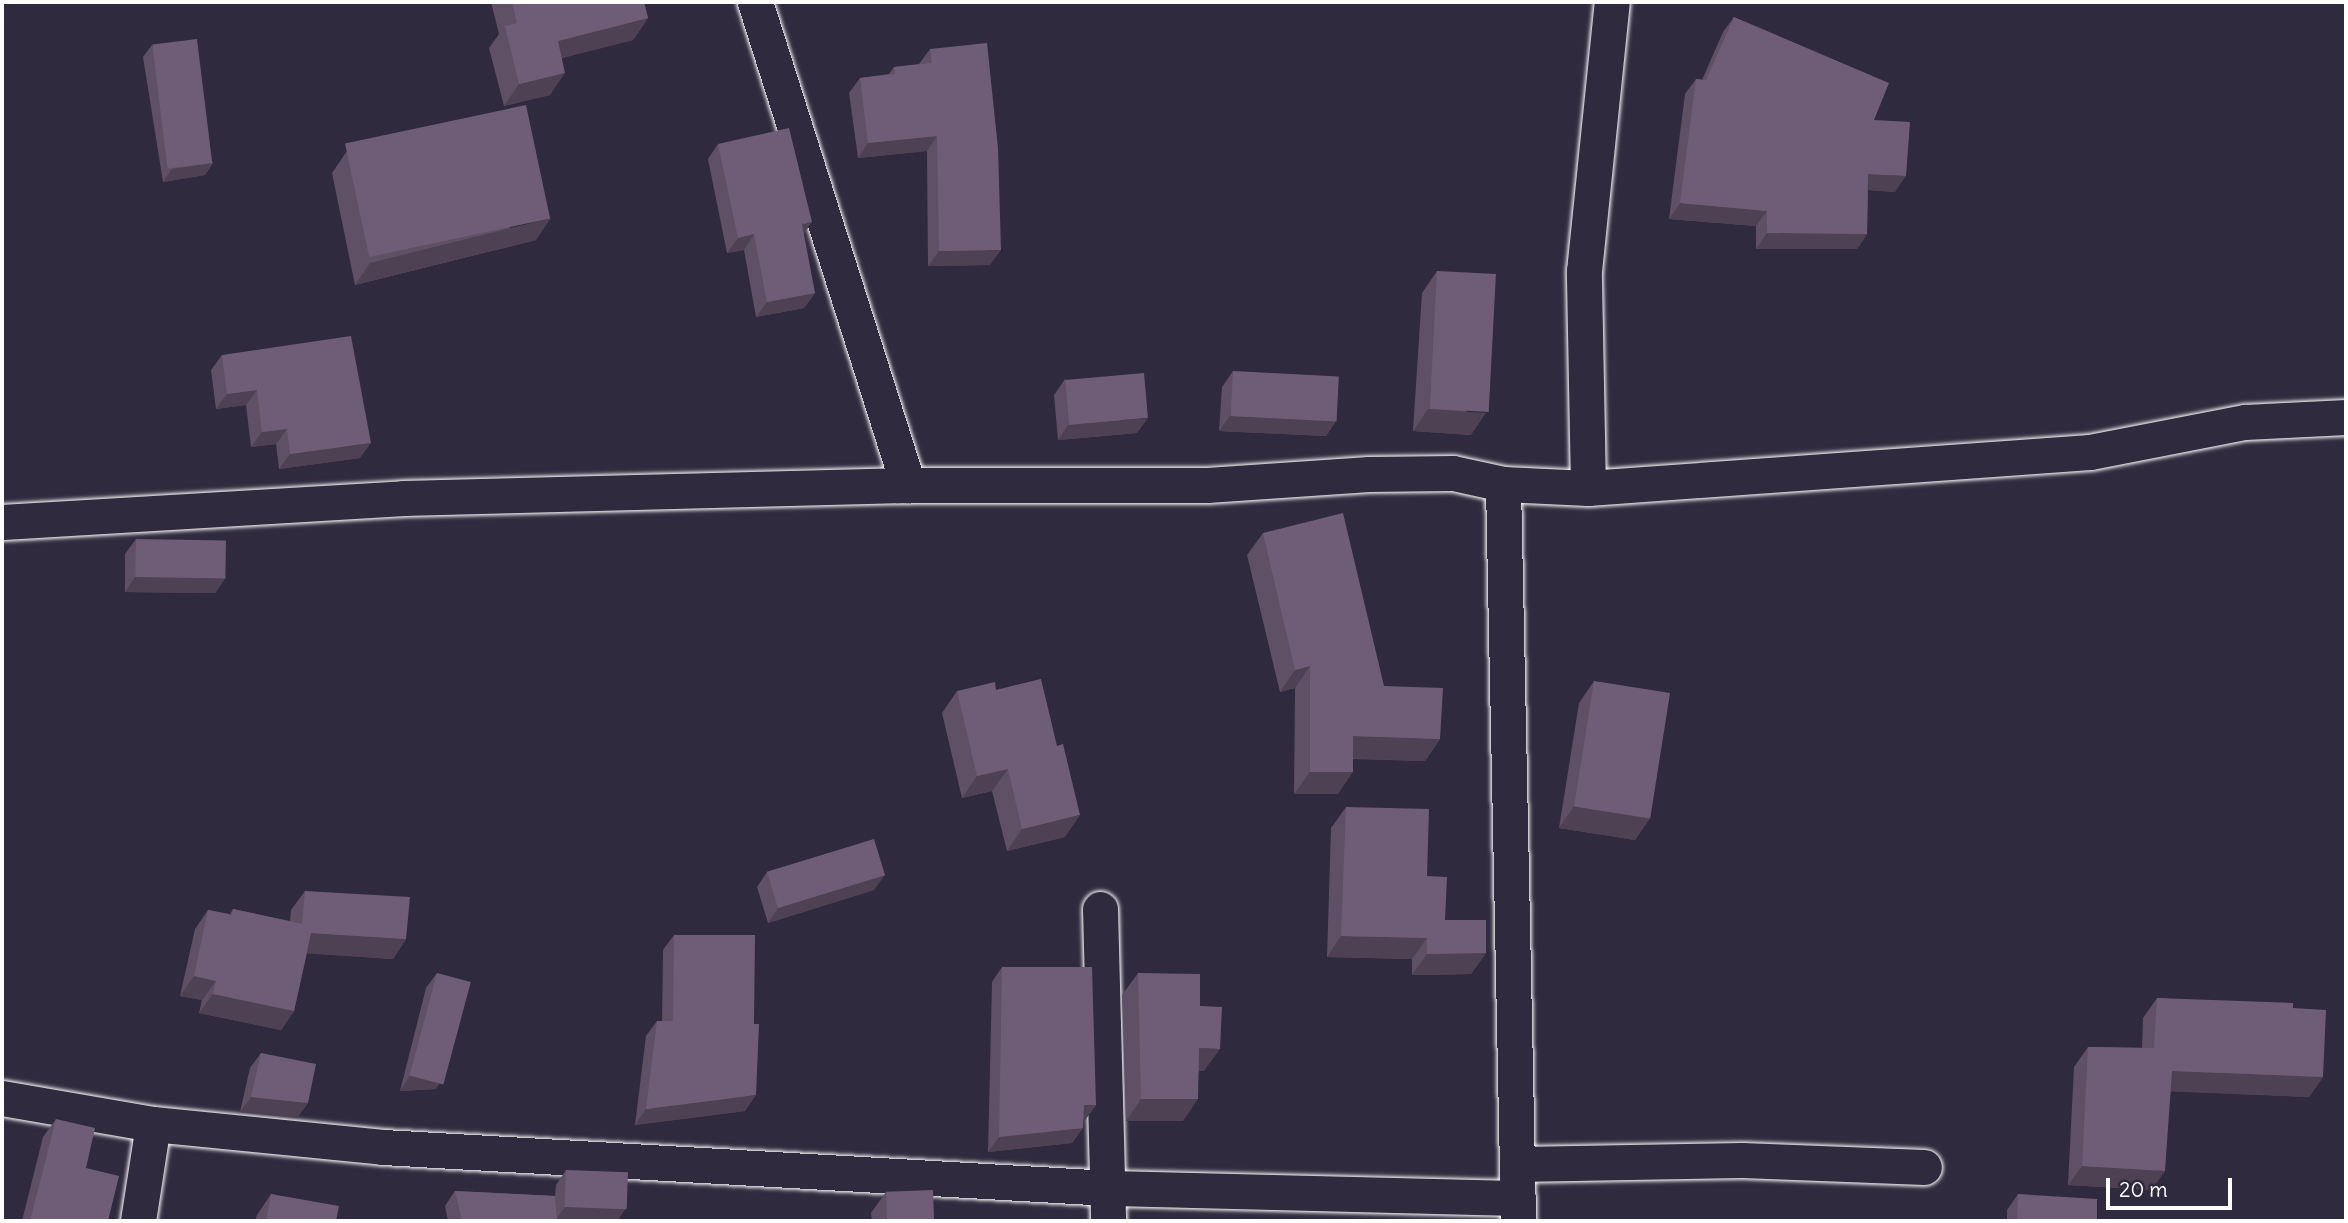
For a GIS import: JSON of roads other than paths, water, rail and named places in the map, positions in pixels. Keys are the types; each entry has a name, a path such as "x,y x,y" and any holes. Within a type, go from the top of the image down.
{"street":[{"path":"755,2 908,485"},
{"path":"1588,488 1584,271 1612,2"},
{"path":"2,522 403,498 908,485 1207,485 1441,473 1503,484 1588,488 2090,452 2245,422 2346,417"},
{"path":"1503,484 1518,1194"},
{"path":"1100,909 1109,1204"},
{"path":"2,1098 153,1124 383,1147 1109,1204 1518,1194 1742,1160 1924,1167"},
{"path":"138,1221 153,1124"}]}
